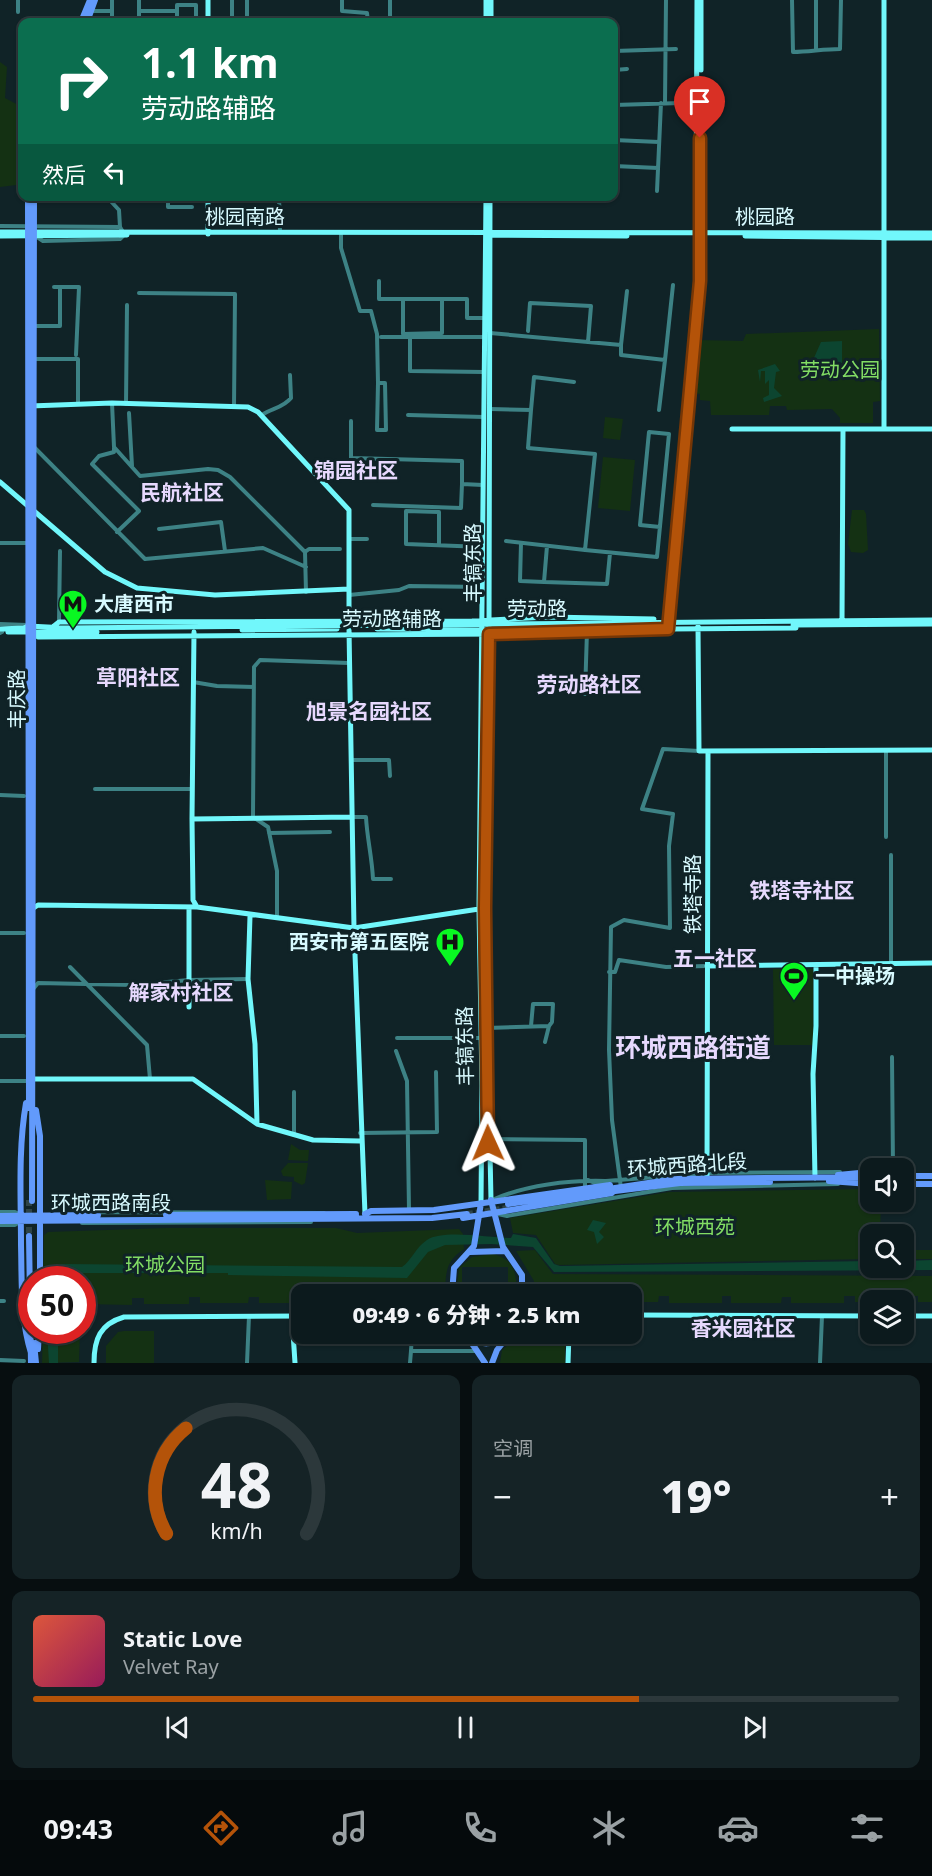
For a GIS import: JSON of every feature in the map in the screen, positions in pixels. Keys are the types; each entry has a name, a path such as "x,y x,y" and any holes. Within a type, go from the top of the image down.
{"main road":[{"path":"83,18 90,0"},
{"path":"88,18 95,0"},
{"name":"丰庆路","path":"29,201 32,232 31,406 34,447 28,543 31,629"},
{"name":"丰庆路","path":"31,1201 31,406 34,201"},
{"name":"丰庆路","path":"31,909 34,988 31,1083"},
{"path":"31,1083 39,1123 39,1266"},
{"path":"31,1083 22,1136 21,1218 23,1328 31,1353"},
{"path":"827,1179 847,1172 860,1175"},
{"name":"环城西路北段","path":"508,1206 707,1175 815,1175 827,1179"},
{"name":"环城西路北段","path":"621,1188 680,1183 860,1178"},
{"path":"914,1178 932,1178"},
{"path":"914,1178 932,1178"},
{"path":"827,1179 842,1184 860,1180"},
{"path":"586,1183 621,1188 601,1197 425,1223 370,1222 362,1216 371,1211 442,1210 586,1183"},
{"name":"丰镐东路","path":"491,1200 504,1249 520,1271 521,1284"},
{"name":"丰镐东路","path":"472,1249 481,1203"},
{"name":"环城西路南段","path":"21,1218 321,1219 467,1212"},
{"path":"0,1214 21,1218"},
{"name":"环城西路南段","path":"40,1218 93,1215 328,1214 362,1216"},
{"path":"0,1223 21,1218"},
{"path":"31,1266 31,1236 32,1266"},
{"path":"453,1284 454,1268 472,1249 504,1249"},
{"path":"31,1344 31,1362"},
{"path":"31,1362 33,1344"},
{"path":"31,1362 36,1344"},
{"path":"471,1344 481,1359"},
{"path":"492,1363 502,1344"}],"street":[{"path":"18,0 18,12"},
{"path":"112,0 112,18"},
{"path":"139,0 139,18"},
{"path":"208,0 208,18"},
{"path":"232,0 232,18"},
{"path":"247,0 247,18"},
{"path":"342,0 342,11 368,13 368,18"},
{"path":"390,0 390,18"},
{"path":"486,0 486,18"},
{"path":"491,0 491,18"},
{"path":"657,191 666,49 666,0"},
{"path":"699,0 694,103 699,234"},
{"path":"668,624 699,234 699,0"},
{"path":"792,0 793,52 840,49 841,0"},
{"path":"816,0 816,49"},
{"path":"884,0 884,429"},
{"path":"177,18 176,2 196,5 196,18"},
{"path":"91,11 112,11"},
{"path":"139,11 177,11"},
{"path":"618,51 676,49"},
{"path":"618,70 627,69"},
{"path":"618,105 681,103"},
{"path":"618,140 659,142"},
{"path":"618,166 658,168"},
{"path":"0,226 32,232 43,241 120,239 122,232 119,210 111,201"},
{"path":"168,201 168,207 192,207"},
{"path":"208,201 208,234"},
{"path":"279,201 280,232"},
{"name":"丰镐东路","path":"481,1203 478,909 490,409 486,201"},
{"name":"桃园南路","path":"0,234 47,230 341,235 488,233"},
{"name":"桃园路","path":"488,233 932,236"},
{"name":"桃园南路","path":"208,234 488,233"},
{"name":"丰镐东路","path":"488,233 482,587 486,627 486,1028 491,1200"},
{"path":"341,235 341,248 360,311 371,311 375,321 378,383 376,430 386,430 385,383 378,383"},
{"path":"379,281 379,299 467,299 467,318 485,318"},
{"path":"659,410 673,285"},
{"path":"54,287 79,287 76,355"},
{"path":"33,326 60,326 60,287"},
{"path":"627,291 621,355 665,360"},
{"path":"139,293 235,294 234,407"},
{"path":"403,299 403,334 442,333 442,299"},
{"path":"528,330 530,303 591,306 588,342"},
{"path":"126,404 127,305"},
{"path":"381,337 487,335 621,345"},
{"path":"410,337 410,371 484,372"},
{"path":"33,359 78,359 78,404"},
{"path":"262,415 272,408 285,406 291,399 290,375"},
{"path":"574,382 534,377 528,448 595,454 585,550"},
{"path":"31,406 112,403 248,407 262,415 349,510 351,817 362,1216"},
{"path":"112,403 114,452 99,456 92,464 139,512 117,532"},
{"path":"490,409 531,410"},
{"path":"129,413 132,467"},
{"path":"408,415 484,417"},
{"path":"351,421 351,458 462,461 461,508 373,505"},
{"path":"732,429 932,429"},
{"path":"842,623 843,429"},
{"path":"506,541 657,558 660,527 669,434 649,432 640,525 660,527"},
{"path":"34,447 145,559 263,548 306,567"},
{"path":"114,447 140,476 218,470 238,483 305,552 306,592"},
{"path":"0,482 105,572 137,588 215,595 399,590 409,586 482,587"},
{"path":"462,484 483,485"},
{"path":"439,545 439,512 406,511 406,544 483,547"},
{"path":"159,529 221,522 225,551"},
{"path":"349,539 367,539"},
{"path":"0,543 28,543"},
{"path":"521,543 520,581 607,584 610,553"},
{"path":"544,582 547,546"},
{"path":"305,552 309,549 340,549"},
{"path":"56,624 60,551"},
{"name":"劳动路","path":"31,629 56,624 67,628 194,630 932,622"},
{"path":"0,624 31,629 39,637 194,630 192,819 193,900 197,907"},
{"name":"劳动路辅路","path":"56,624 486,627 587,631 668,624"},
{"path":"698,624 699,751"},
{"path":"0,632 31,629"},
{"path":"585,694 587,631"},
{"path":"253,817 254,667 260,660 349,663"},
{"path":"193,682 217,686 254,687"},
{"path":"621,1188 612,1108 609,1050 611,927 624,920 670,928 669,846 673,814 642,809 663,749 708,752 932,750"},
{"path":"886,751 886,837"},
{"name":"铁塔寺路","path":"707,1175 708,752"},
{"path":"350,760 390,760 390,776"},
{"path":"95,789 192,789"},
{"path":"0,795 24,796"},
{"path":"253,817 268,827 277,871 277,919"},
{"path":"192,819 366,817 367,834 372,850 373,879 391,879"},
{"path":"269,833 330,832"},
{"path":"891,855 891,963"},
{"path":"31,909 38,905 197,907 250,916 354,928 478,909"},
{"path":"189,908 189,1007"},
{"path":"250,916 248,979 255,1044 257,1124"},
{"path":"0,933 24,933"},
{"path":"609,972 615,972 619,960 666,967 932,963"},
{"path":"816,966 813,1074 815,1175 847,1172"},
{"path":"70,967 147,1045 150,1079"},
{"path":"34,988 38,983 134,985 189,980 248,979"},
{"path":"531,1026 534,1004 553,1004 554,1016 545,1042"},
{"path":"486,1028 549,1026"},
{"path":"0,1036 24,1036"},
{"path":"398,1038 481,1038"},
{"path":"396,1051 407,1081 410,1132 409,1211"},
{"path":"892,1057 893,1158"},
{"path":"360,1133 437,1132 436,1072"},
{"path":"0,1081 31,1083 193,1079 257,1124 313,1140 360,1141"},
{"path":"294,1092 294,1135"},
{"path":"488,1139 585,1140 586,1183 606,1181 621,1188 842,1184"},
{"path":"599,1185 606,1181"},
{"path":"494,1214 507,1216 600,1202 621,1188"},
{"name":"环城西路南段","path":"40,1218 48,1224 306,1222 321,1219"},
{"path":"100,1223 109,1220"},
{"path":"642,1315 860,1316"},
{"path":"247,1363 249,1316"},
{"path":"820,1363 822,1316"},
{"path":"914,1316 932,1316"},
{"path":"94,1363 94,1344 98,1335 105,1326 124,1317 291,1317"},
{"path":"293,1344 294,1363"},
{"path":"410,1363 411,1344"},
{"path":"568,1363 569,1344"},
{"path":"411,1351 481,1359"},
{"path":"2,1361 31,1362"}],"green space":[{"path":"0,62 7,67 5,98 18,105 18,156 16,185 0,187"},
{"name":"劳动公园","path":"879,329 880,401 873,402 873,423 840,423 840,418 832,409 787,410 786,406 770,406 769,415 711,415 710,401 700,400 700,394 693,393 696,340 743,341 746,334"},
{"path":"605,417 623,419 620,440 603,438"},
{"path":"603,457 635,460 630,511 598,508"},
{"path":"852,510 864,510 866,514 868,550 863,553 851,552 848,544"},
{"name":"一中操场","path":"773,969 813,969 813,1045 774,1045"},
{"path":"291,1144 300,1150 309,1150 308,1161 288,1160"},
{"path":"288,1163 308,1163 305,1183 302,1185 294,1181 294,1177 283,1176 281,1171"},
{"path":"265,1180 292,1182 291,1199 267,1200"},
{"name":"环城西苑","path":"860,1189 860,1212 881,1212 880,1224 860,1224 860,1259 559,1265 555,1264 536,1235 513,1233 510,1218 669,1192"},
{"name":"环城公园","path":"166,1228 336,1228 357,1233 459,1229 463,1234 464,1249 450,1263 446,1284 291,1284 291,1303 259,1303 259,1297 249,1297 248,1303 200,1303 200,1297 189,1297 189,1304 144,1304 144,1298 132,1298 132,1305 96,1304 96,1266 43,1266 44,1235 48,1232"},
{"path":"535,1250 553,1274 860,1276 860,1278 932,1276 932,1302 918,1302 918,1296 914,1296 914,1290 860,1290 860,1302 855,1302 855,1296 844,1296 844,1303 791,1303 791,1297 782,1297 781,1303 731,1303 731,1296 722,1296 722,1303 669,1303 669,1296 659,1296 658,1302 642,1302 642,1284 534,1284 516,1251"},
{"path":"914,1250 932,1250 932,1259 914,1259"},
{"path":"493,1254 506,1260 513,1269 516,1284 508,1284 508,1267 462,1267 462,1284 457,1284 459,1268 472,1257"},
{"path":"154,1331 154,1363 106,1363 106,1346 118,1332"},
{"path":"43,1344 80,1344 79,1362 42,1363"},
{"path":"510,1344 565,1344 565,1363 500,1363 502,1350"}],"shaded area":[{"path":"842,341 842,363 832,365 813,360 821,342"},
{"path":"775,364 780,371 776,372 774,388 782,396 764,402 763,398 769,395 769,380 765,384 765,371 761,371 760,382 758,370"},
{"path":"593,1220 606,1223 599,1232 604,1237 597,1244 594,1232 587,1230"},
{"path":"513,1234 536,1238 554,1264 560,1266 860,1261 860,1270 554,1272 533,1247 491,1244 445,1245 428,1252 407,1278 228,1275 228,1273 96,1273 96,1266 56,1266 62,1264 402,1267 423,1243 434,1237 455,1235 511,1238"},
{"path":"932,1260 932,1270 914,1270 914,1261"},
{"path":"48,1344 58,1344 58,1363 49,1363"}],"tunnel":[{"path":"681,103 692,103"},
{"path":"29,1200 29,1236"},
{"path":"467,1214 508,1208"}],"place":[{"name":"大唐西市","path":"73,630"},
{"name":"西安市第五医院","path":"450,968"},
{"name":"一中操场","path":"794,1002"}],"district":[{"name":"锦园社区","path":"356,471"},
{"name":"民航社区","path":"182,493"},
{"name":"草阳社区","path":"138,678"},
{"name":"劳动路社区","path":"589,685"},
{"name":"旭景名园社区","path":"369,712"},
{"name":"铁塔寺社区","path":"802,891"},
{"name":"五一社区","path":"715,959"},
{"name":"解家村社区","path":"181,993"},
{"name":"环城西路街道","path":"693,1048"},
{"name":"香米园社区","path":"743,1329"}],"route":[{"path":"488,1143 485,908 489,634 668,629 700,281 702,245 700,138"}]}
